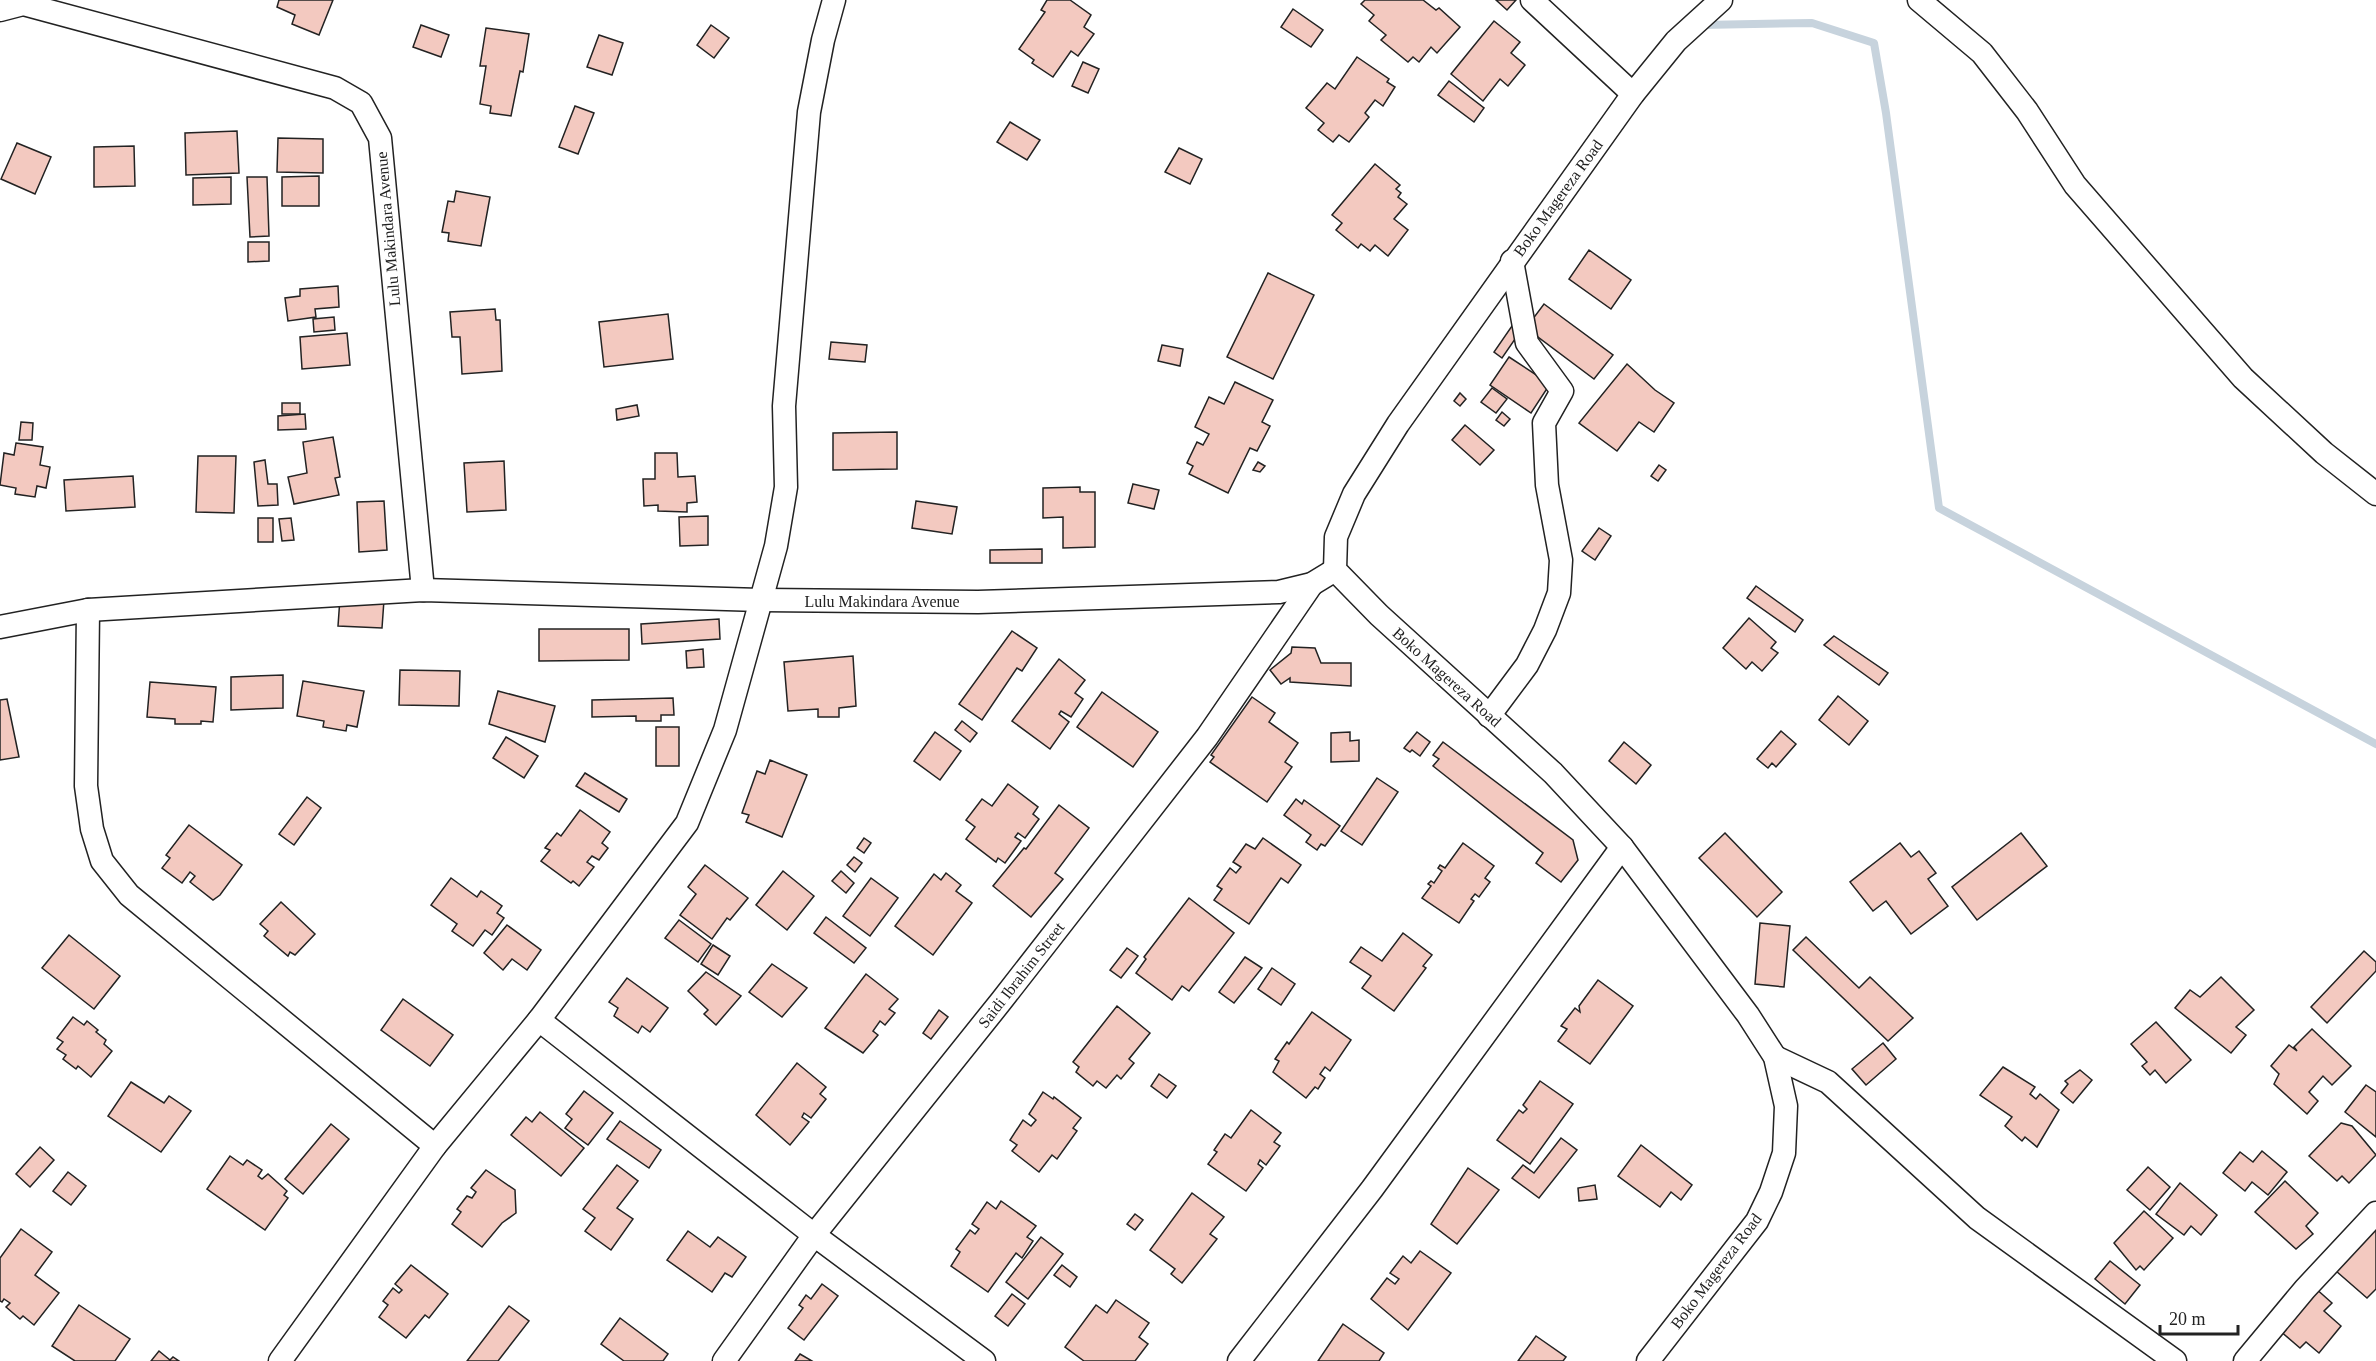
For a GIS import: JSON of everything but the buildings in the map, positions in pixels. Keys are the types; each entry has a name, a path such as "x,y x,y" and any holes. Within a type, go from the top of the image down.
{"street":[{"path":"280,1361 435,1146 539,1020 687,823 725,730 776,546 786,487 784,406 808,123 823,40 834,0"},
{"path":"1532,0 1633,94"},
{"name":"Boko Magereza Road","path":"1648,1361 1757,1221 1771,1191 1784,1153 1786,1106 1775,1057 1748,1015 1622,847 1553,773 1379,615 1335,570 1336,537 1354,494 1398,424 1512,261 1633,94 1676,41 1721,0"},
{"path":"1919,0 1982,53 2027,111 2075,185 2243,378 2324,453 2376,494"},
{"name":"Lulu Makindara Avenue","path":"0,10 23,4 335,88 360,103 380,138 423,590"},
{"path":"1489,716 1527,664 1545,630 1559,593 1561,560 1547,485 1544,423 1562,391 1527,343 1512,261"},
{"name":"Lulu Makindara Avenue","path":"0,627 88,610 423,590 760,600 978,602 1279,592 1312,584 1335,570"},
{"name":"Saidi Ibrahim Street","path":"724,1361 814,1235 1002,1000 1207,737 1312,584"},
{"path":"88,610 86,786 92,829 102,861 129,895 435,1146"},
{"path":"1239,1361 1372,1189 1622,847"},
{"path":"539,1020 814,1235 984,1361"},
{"path":"1775,1057 1828,1082 1977,1218 2175,1361"},
{"path":"2245,1361 2305,1289 2376,1213"}],"waterway":[{"path":"1701,25 1812,23 1874,43 1886,113 1939,508 2376,744"}]}
